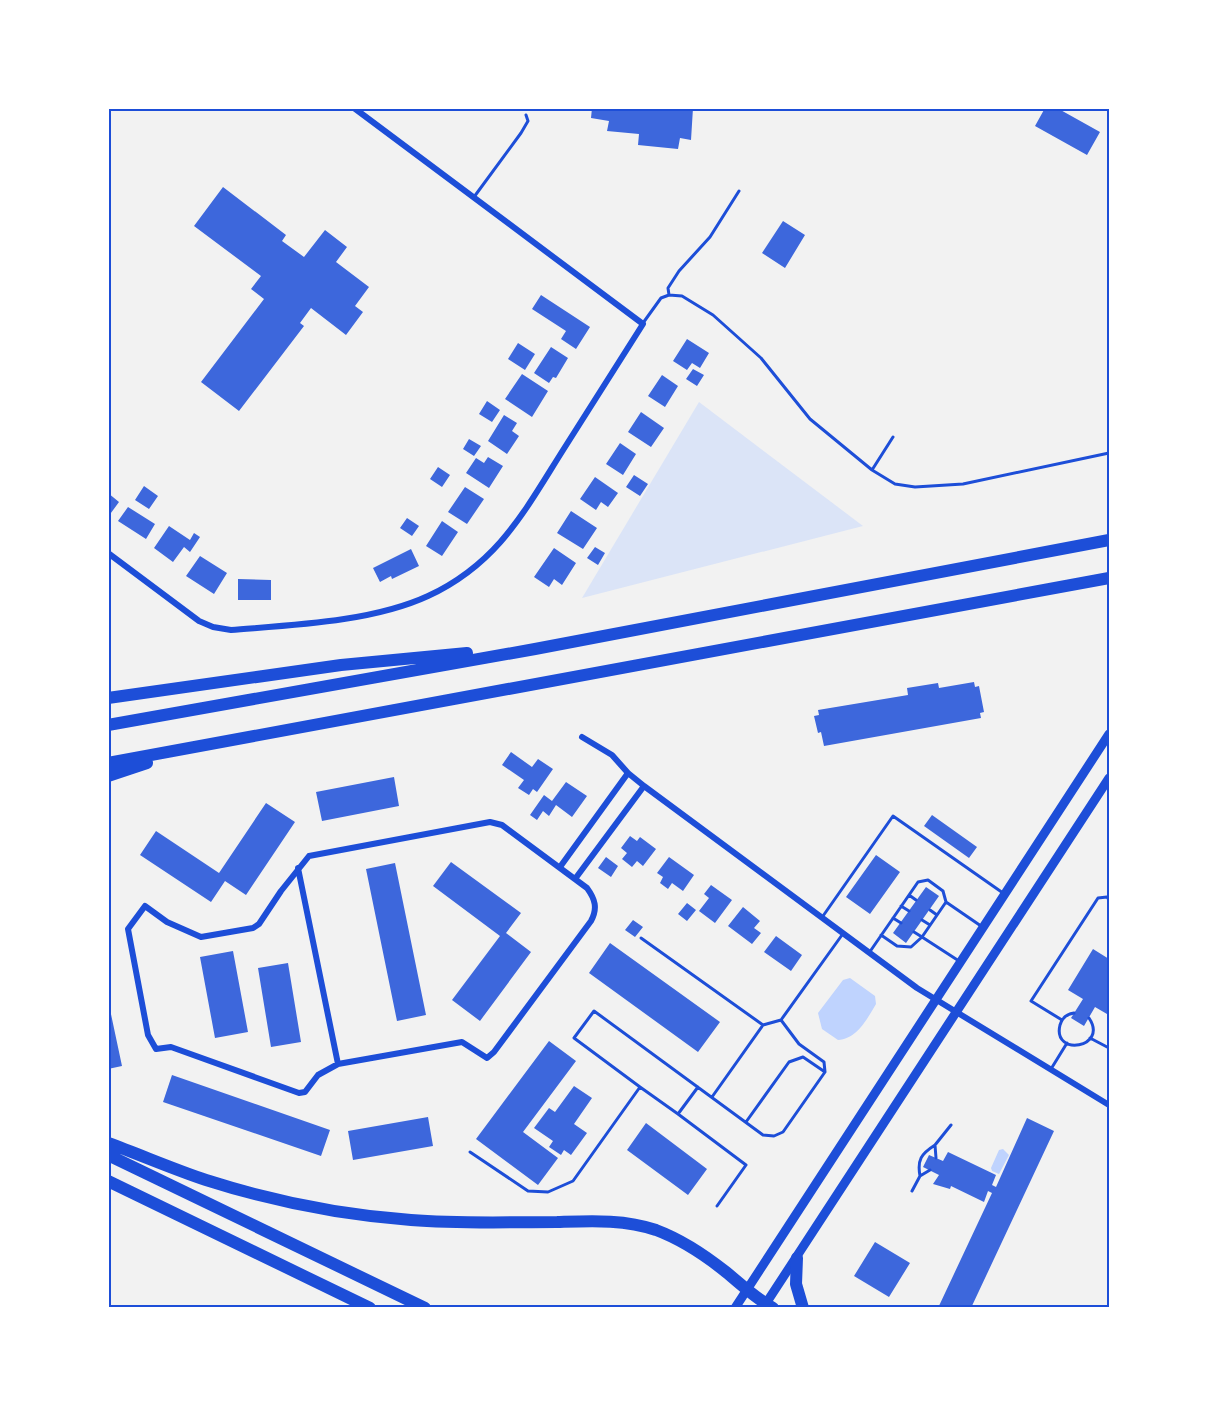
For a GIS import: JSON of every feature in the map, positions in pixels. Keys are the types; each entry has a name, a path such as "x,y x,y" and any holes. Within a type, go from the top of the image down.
{"highway":[{"path":"108,725 535,649 1109,540"},
{"path":"108,764 1109,578"},
{"path":"108,698 353,663 535,649"},
{"path":"108,776 184,750"},
{"path":"108,1143 195,1176 249,1193 288,1203 352,1214 438,1222 601,1221 643,1226 665,1234 706,1258 767,1307"},
{"path":"108,1155 425,1308"},
{"path":"108,1181 370,1308"},
{"path":"797,1258 796,1284 803,1308"}],"main road":[{"path":"735,1308 1109,734"},
{"path":"767,1307 1109,778"}],"street":[{"path":"108,553 204,624 219,629 231,630 321,622 387,610 428,597 469,572 512,531 643,324 354,108"},
{"path":"582,737 612,755 644,786 868,953 956,1012 1109,1105"},
{"path":"560,867 628,772"},
{"path":"575,879 644,786"},
{"path":"490,822 502,825 587,888 596,905 593,918 487,1058 462,1042 338,1064 318,1075 305,1092 299,1093 171,1047 156,1049 148,1035 128,929 145,906 167,922 201,937 253,928 259,924 298,868 309,856 490,822"},
{"path":"298,868 338,1064"}],"lane":[{"path":"473,198 522,133 528,121 526,115"},
{"path":"669,295 668,288 679,271 710,237 739,191"},
{"path":"643,324 661,298 669,295 687,299 731,330 760,358 810,419 872,470 895,484 905,486 963,484 1109,453"},
{"path":"872,470 893,437"},
{"path":"822,918 893,816 1005,894"},
{"path":"868,953 918,882 928,880 943,891 946,902 983,927"},
{"path":"909,895 916,900"},
{"path":"1062,1020 1031,1001 1098,898 1107,897 1109,900"},
{"path":"881,935 897,946 911,947 922,937 946,902"},
{"path":"901,906 909,911"},
{"path":"930,910 937,915"},
{"path":"893,918 901,923"},
{"path":"922,920 930,925"},
{"path":"914,932 961,962"},
{"path":"712,1097 764,1025 781,1020 843,934"},
{"path":"641,938 764,1025"},
{"path":"717,1206 746,1165 574,1038 594,1011 763,1135 774,1136 783,1132 825,1072 824,1062 799,1044 781,1020"},
{"path":"1074,1013 1068,1014 1062,1020 1059,1028 1061,1037 1067,1043 1075,1046 1084,1044 1090,1038 1093,1030 1089,1018"},
{"path":"1090,1038 1109,1048"},
{"path":"1051,1069 1067,1043"},
{"path":"746,1122 789,1062 803,1057 825,1072"},
{"path":"470,1152 528,1191 548,1192 573,1181 640,1087"},
{"path":"678,1114 698,1087"},
{"path":"920,1176 918,1165 924,1152 935,1145 951,1125"},
{"path":"935,1145 936,1158"},
{"path":"912,1191 920,1176 930,1170"}],"shaded area":[{"path":"699,402 863,526 582,598"}],"water":[{"path":"850,978 875,996 876,1004 856,1032 845,1039 838,1040 822,1029 818,1013 843,980"},
{"path":"1003,1149 1009,1155 999,1174 991,1168 999,1150"}],"building":[{"path":"592,108 693,108 691,140 680,138 678,149 638,145 639,134 607,131 609,121 591,118"},
{"path":"1045,108 1057,108 1100,132 1087,155 1035,126"},
{"path":"223,187 286,235 282,241 304,257 325,230 347,247 336,262 369,287 355,306 363,312 346,335 311,308 300,323 304,326 239,411 201,382 264,299 251,289 261,276 194,226"},
{"path":"783,221 805,235 785,268 762,253"},
{"path":"541,295 590,327 576,349 561,339 566,331 532,309"},
{"path":"687,339 709,353 700,368 692,363 687,370 673,361"},
{"path":"518,343 535,354 525,370 508,359"},
{"path":"551,347 568,358 556,378 553,377 549,383 534,373"},
{"path":"693,369 704,375 697,386 686,379"},
{"path":"522,374 548,391 532,417 505,399"},
{"path":"662,375 678,386 665,407 648,396"},
{"path":"487,401 500,410 492,422 479,414"},
{"path":"641,412 664,428 651,447 628,432"},
{"path":"504,415 517,423 512,431 519,436 507,454 488,441"},
{"path":"469,439 481,446 474,456 463,449"},
{"path":"620,443 636,454 623,475 606,464"},
{"path":"488,457 503,466 489,488 466,473 476,458 484,463"},
{"path":"438,467 450,475 442,487 430,479"},
{"path":"634,475 648,484 640,496 626,487"},
{"path":"595,477 618,493 608,507 601,502 596,510 580,499"},
{"path":"144,486 158,496 149,509 135,500"},
{"path":"465,487 484,499 467,524 448,512"},
{"path":"108,493 119,502 108,517"},
{"path":"128,507 155,524 146,539 118,521"},
{"path":"571,511 597,528 583,549 557,533"},
{"path":"407,518 419,526 412,536 400,528"},
{"path":"442,521 458,532 442,556 426,546"},
{"path":"169,526 190,540 194,533 200,537 190,552 184,547 173,562 154,548"},
{"path":"595,547 605,553 598,565 587,558"},
{"path":"554,548 576,563 562,585 554,579 549,587 534,577"},
{"path":"411,549 419,566 380,582 373,568"},
{"path":"200,556 227,573 214,594 186,576"},
{"path":"238,579 271,580 271,600 238,600"},
{"path":"974,682 975,687 979,686 984,712 980,713 981,718 824,746 821,732 818,733 814,716 819,715 818,710 908,695 907,688 938,683 939,688"},
{"path":"511,752 532,767 538,759 553,769 537,792 533,789 529,795 518,788 524,780 502,765"},
{"path":"394,777 399,806 322,821 316,792"},
{"path":"566,782 587,796 572,817 556,805 549,816 543,811 537,820 530,815 544,795 552,801"},
{"path":"266,803 295,822 246,895 225,881 211,902 140,855 156,831 219,873"},
{"path":"932,815 977,847 969,858 924,826"},
{"path":"630,836 637,841 640,837 656,849 643,866 637,861 632,867 622,859 627,853 621,848"},
{"path":"876,855 900,872 870,914 846,897"},
{"path":"606,857 618,866 611,877 598,868"},
{"path":"669,857 694,875 683,891 672,883 668,889 660,883 663,877 657,873"},
{"path":"451,862 521,913 506,933 531,952 480,1021 452,1000 500,936 433,886"},
{"path":"395,863 426,1015 397,1021 366,869"},
{"path":"711,885 732,900 715,923 699,911 709,898 704,894"},
{"path":"926,887 939,896 906,943 893,933"},
{"path":"687,903 696,910 687,921 678,914"},
{"path":"743,907 760,921 754,928 761,933 752,944 728,926"},
{"path":"633,920 643,927 635,937 625,930"},
{"path":"776,936 802,955 791,971 764,952"},
{"path":"610,943 720,1022 698,1052 589,973"},
{"path":"1093,949 1109,959 1109,1011 1107,1014 1095,1007 1084,1026 1071,1018 1083,999 1068,990"},
{"path":"233,951 248,1032 215,1038 200,957"},
{"path":"288,963 301,1042 271,1047 258,968"},
{"path":"108,1000 122,1066 108,1069"},
{"path":"549,1041 576,1061 523,1132 558,1158 538,1185 476,1139"},
{"path":"172,1075 330,1130 321,1156 163,1102"},
{"path":"574,1086 592,1098 574,1124 587,1133 571,1155 564,1150 561,1155 549,1147 553,1141 534,1128 549,1108 555,1112"},
{"path":"428,1117 433,1146 353,1160 348,1131"},
{"path":"1027,1118 1054,1131 971,1308 938,1308 992,1193 988,1191 984,1202 951,1186 950,1189 933,1184 939,1175 923,1167 929,1155 943,1161 948,1152 996,1175 992,1185 996,1187"},
{"path":"646,1123 707,1169 688,1195 627,1150"},
{"path":"875,1242 910,1263 889,1297 854,1276"}]}
